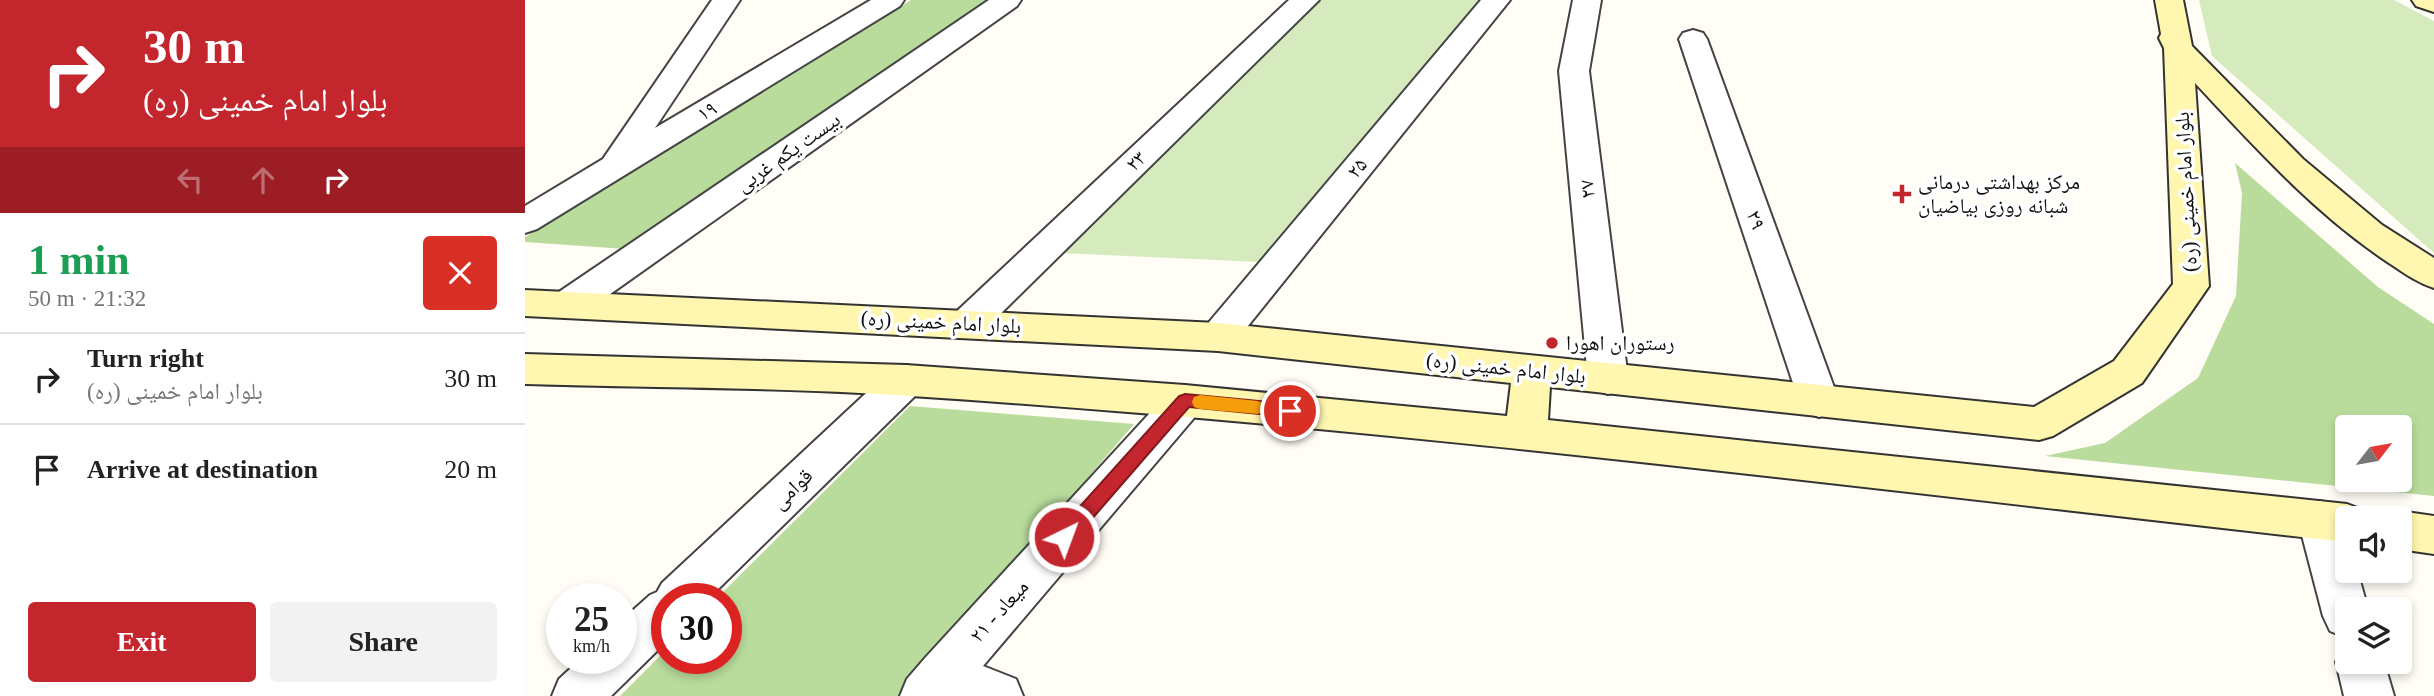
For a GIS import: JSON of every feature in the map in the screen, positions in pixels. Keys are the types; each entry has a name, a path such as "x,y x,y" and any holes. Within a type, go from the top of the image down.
{"main road":[{"path":"2154,0 2178,48 2291,166 2370,233 2434,275"},
{"name":"بلوار امام خمینی (ره)","path":"525,303 1218,337 2039,424 2128,372 2191,286 2178,48 2169,0"},
{"path":"2426,0 2434,4"},
{"path":"525,369 906,380 1185,401 1526,434 2333,522"},
{"path":"1526,434 1532,370"},
{"path":"2412,532 2434,535"}],"street":[{"path":"611,169 726,0"},
{"name":"۱۹","path":"525,221 890,0"},
{"name":"بیست یکم غربی","path":"569,304 1007,0"},
{"name":"۲۳","path":"968,323 1305,0"},
{"name":"۲۵","path":"1218,337 1496,0"},
{"name":"۲۷","path":"1587,0 1574,71 1608,379"},
{"name":"۲۹","path":"1693,39 1819,401"},
{"name":"قوامی","path":"694,583 906,380"},
{"name":"۲۱ - میعاد","path":"934,685 1185,401"},
{"path":"2333,522 2344,597"},
{"path":"637,638 651,625"},
{"path":"577,696 600,674"},
{"path":"2363,674 2369,696"},
{"path":"934,685 998,696"}],"green space":[{"path":"911,0 990,0 626,249 525,242 525,237"},
{"path":"1321,0 1481,0 1261,262 1060,253"},
{"path":"2199,0 2394,0 2434,21 2434,253 2212,56"},
{"path":"2235,163 2378,287 2434,324 2434,496 2395,492 2412,492 2412,415 2335,415 2335,486 2045,456 2105,443 2198,378 2236,296 2242,193"},
{"path":"910,406 1134,424 901,696 620,696 651,665 651,674 742,674 742,583 732,583"}],"slow traffic":[{"path":"1200,402 1258,408"}],"place":[{"name":"مرکز بهداشتی درمانی شبانه روزی بیاضیان","path":"1902,194"},
{"name":"رستوران اهورا","path":"1552,343"}],"route":[{"path":"1064,537 1185,401 1290,411"}]}
